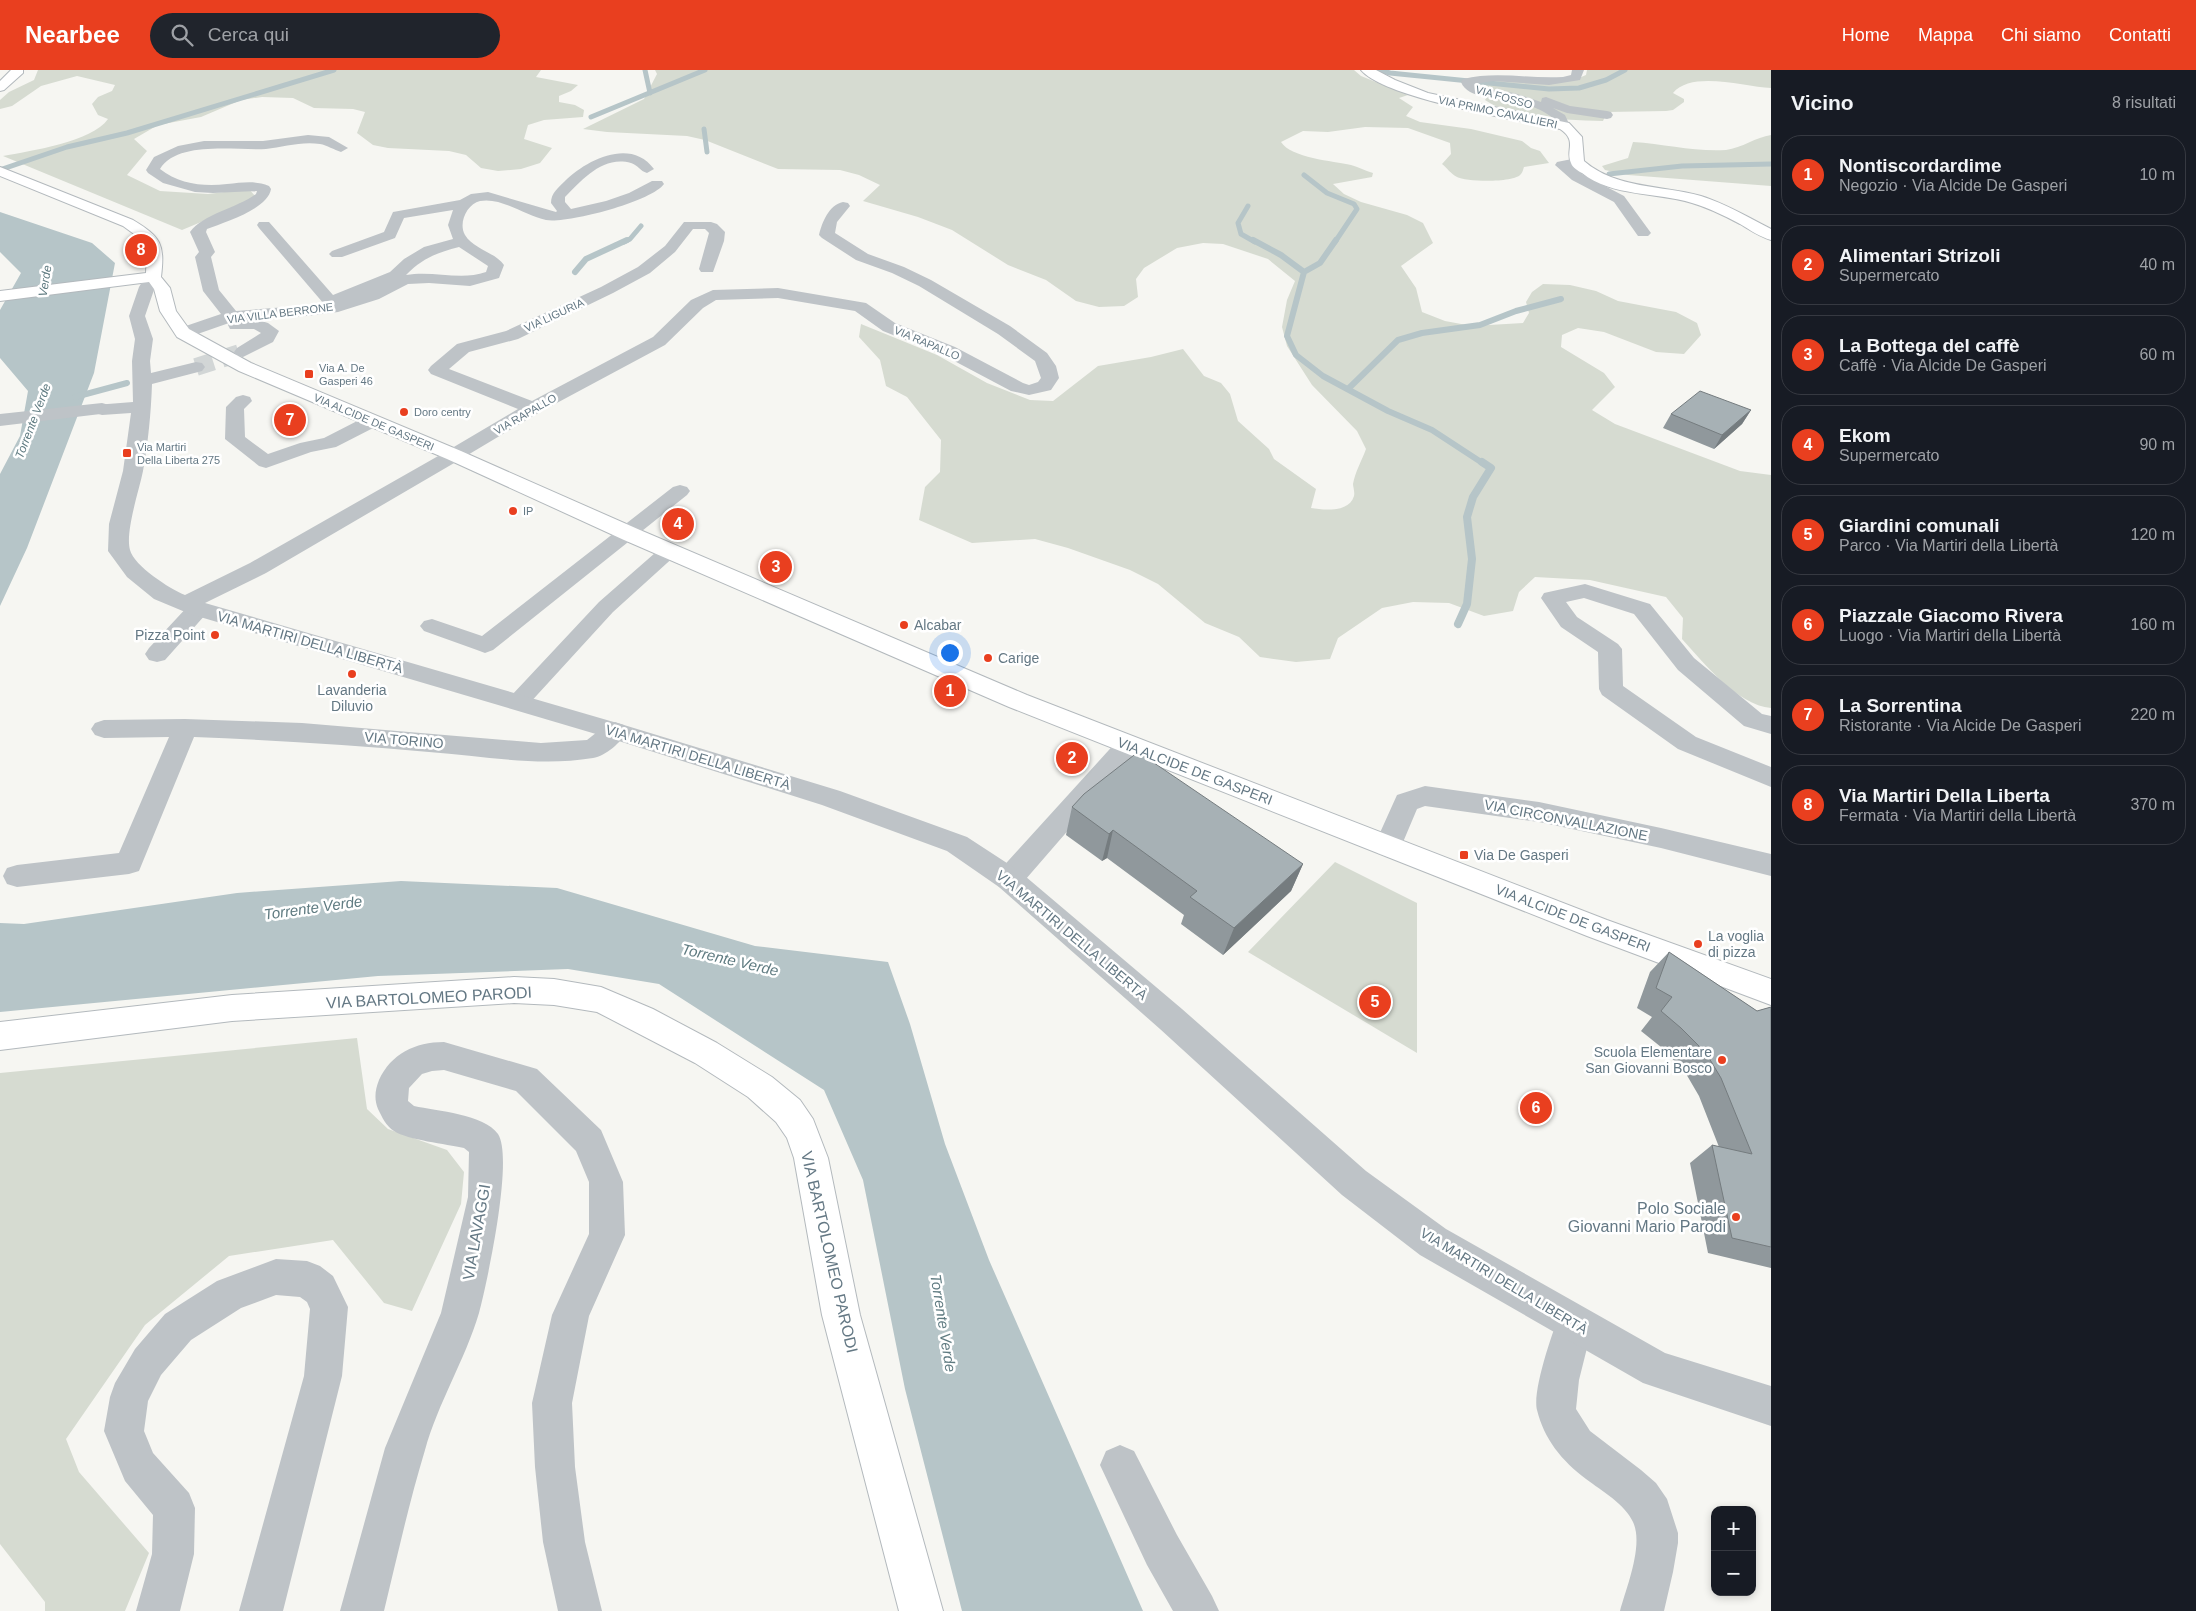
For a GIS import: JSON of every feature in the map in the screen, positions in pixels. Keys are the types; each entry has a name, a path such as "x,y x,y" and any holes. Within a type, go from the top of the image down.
{"main road":[{"path":"0,87 17,74 17,70"},
{"name":"VIA PRIMO CAVALLIERI","path":"1367,70 1391,83 1425,96 1564,126 1576,137 1578,144 1577,162"},
{"path":"1577,162 1582,169 1599,178 1694,198 1716,206 1771,235"},
{"name":"VIA MARTIRI DELLA LIBERTÀ","path":"0,171 128,223 144,232 154,242 156,251 143,278"},
{"path":"0,296 143,278"},
{"name":"VIA ALCIDE DE GASPERI","path":"143,278 162,288 168,311 186,335 245,367 454,455 626,532 1018,701 1127,746 1597,928 1771,992"},
{"name":"VIA BARTOLOMEO PARODI","path":"0,1036 232,1008 514,990 554,992 601,1000 642,1019 706,1053 775,1098 788,1111 801,1130 812,1158 841,1315 921,1611"}],"street":[{"name":"VIA FOSSO","path":"1564,126 1563,120 1558,116 1523,100 1478,91 1468,85 1467,82 1476,78 1500,75 1564,80 1576,77 1578,70"},
{"path":"1476,78 1527,94 1566,110 1607,115"},
{"path":"232,317 211,291 203,256 207,252 198,232 202,226 249,206 263,196 264,189 256,185 222,189 190,187 162,178 153,170 159,160 178,150 204,145 286,144 308,139 324,140 341,148"},
{"path":"561,215 565,211 558,203 558,196 584,169 593,163 616,158 636,160 643,163 647,169"},
{"path":"1577,162 1562,165 1576,176 1619,199 1642,233"},
{"path":"337,254 390,235 398,215 463,204 471,198 490,196 549,217 601,208 638,196 657,184"},
{"path":"462,242 456,236 453,226 463,204"},
{"name":"VIA RAPALLO","path":"191,606 534,408 660,341 696,304 713,295 743,293 778,294 860,307 889,327 949,351 1017,387 1029,390 1045,386 1050,378 1048,366 1041,357 1004,330 925,283 898,270 862,258 827,234 830,221 843,206"},
{"path":"1611,215 1629,216"},
{"name":"VIA LIGURIA","path":"534,408 437,370 462,348 512,335 637,274 670,249 689,225 706,224 717,232 707,269"},
{"path":"264,225 330,301 354,293 396,274 429,250 462,242"},
{"name":"VIA VILLA BERRONE","path":"186,335 232,317 270,312 299,313 334,308 378,293 406,279 429,278 461,283 482,280 493,275 496,265 462,242"},
{"name":"VIA MARTIRI DELLA LIBERTÀ","path":"143,278 147,287 137,316 144,339 129,400 133,471 120,524 119,551 135,572 162,594 191,606 519,701 831,798 957,844 1009,879 1171,1018 1354,1183 1433,1242 1574,1324 1657,1369 1771,1406"},
{"name":"VIA VILLA BERRONE","path":"186,335 230,325 249,323 262,325 270,331 267,338 243,352"},
{"path":"3,420 129,400 196,367"},
{"path":"243,401 235,407 235,439 266,462 307,447 329,443 372,421"},
{"path":"432,626 485,645 680,491"},
{"path":"519,701 606,607 670,550"},
{"path":"1771,725 1753,720 1686,664 1642,609 1585,591 1552,598 1569,622 1610,649 1611,689 1687,744 1771,777"},
{"name":"VIA MARTIRI DELLA LIBERTÀ","path":"156,654 191,606"},
{"path":"17,876 129,863 185,728"},
{"name":"VIA TORINO","path":"104,729 185,728 302,732 541,752 593,749 615,731"},
{"path":"1009,879 1127,746"},
{"name":"VIA CIRCONVALLAZIONE","path":"1388,846 1406,802 1425,796 1538,812 1660,838 1771,865"},
{"name":"VIA LAVAGGI","path":"362,1611 405,1448 460,1313 485,1197 486,1145 473,1134 405,1120 391,1106 392,1090 400,1074 420,1059 444,1056 526,1080 589,1140 606,1182 607,1235 570,1315 552,1403 555,1467 564,1542 580,1611"},
{"path":"158,1611 174,1554 174,1508 139,1467 124,1432 129,1397 148,1362 178,1327 230,1294 276,1277 307,1279 320,1289 329,1307 323,1376 261,1611"},
{"path":"1574,1324 1555,1407 1561,1426 1570,1440 1582,1452 1629,1486 1643,1500 1651,1515 1657,1530 1657,1549 1642,1611"},
{"path":"1120,1465 1162,1550 1197,1611"}],"shaded area":[{"path":"38,70 541,70 536,77 578,85 571,91 559,96 559,102 575,105 584,110 583,117 544,120 528,125 524,139 552,148 540,163 521,169 498,171 481,168 466,155 449,151 388,148 373,145 357,133 365,112 353,109 314,108 293,98 262,97 241,100 201,117 158,125 134,139 147,151 127,175 160,191 208,194 249,189 255,196 244,204 182,230 3,156 44,148 75,139 89,134 108,119 98,115 92,104 98,97 112,91 115,85 77,76 41,86 12,106 0,109 0,100 9,92 34,80"},
{"path":"655,70 1354,70 1361,76 1408,95 1399,98 1413,107 1406,116 1420,122 1471,129 1522,141 1531,148 1540,151 1549,163 1524,167 1521,174 1510,179 1480,181 1457,177 1442,164 1451,154 1450,143 1408,128 1365,127 1328,132 1303,131 1281,142 1294,152 1351,165 1373,173 1372,177 1333,184 1344,194 1361,202 1407,215 1423,223 1433,243 1401,266 1416,288 1422,312 1445,321 1472,326 1523,323 1529,313 1526,302 1532,292 1543,284 1570,285 1596,291 1618,301 1676,312 1697,323 1701,335 1684,354 1656,352 1604,332 1578,328 1562,335 1561,347 1604,373 1615,387 1592,410 1615,424 1740,471 1771,475 1771,708 1758,705 1746,699 1711,671 1682,639 1683,618 1666,597 1590,580 1535,577 1519,592 1513,611 1484,616 1449,603 1413,602 1382,608 1338,638 1330,659 1296,662 1260,657 1239,637 1205,623 1158,584 1130,570 1068,548 1035,539 972,543 919,520 925,487 940,472 941,440 907,397 886,386 880,360 859,337 861,324 937,355 987,383 1030,400 1053,401 1098,366 1151,357 1183,349 1204,376 1221,383 1230,394 1238,421 1269,449 1274,459 1316,489 1311,508 1342,508 1351,501 1354,496 1354,480 1366,449 1357,431 1312,385 1287,346 1282,327 1287,300 1295,281 1268,259 1223,244 1203,243 1177,248 1144,268 1136,279 1138,297 1124,306 1099,307 1076,301 1046,280 1008,265 952,230 918,217 863,201 880,185 859,175 840,170 778,169 705,140 687,136 583,129 644,99 657,74"},
{"path":"1587,70 1771,70 1771,88 1706,81 1693,82 1682,86 1673,93 1684,99 1684,102 1673,110 1607,112 1603,121 1558,119 1526,115 1496,106 1485,100 1491,91 1484,85 1485,82 1491,80 1572,81 1586,75"},
{"path":"1771,135 1771,186 1628,175 1605,170 1602,166 1628,158 1633,142 1703,150 1726,150"},
{"path":"1335,862 1417,903 1417,1053 1248,952"},
{"path":"357,1038 367,1109 388,1129 447,1150 464,1172 461,1204 412,1311 384,1303 333,1240 229,1256 145,1325 66,1439 79,1472 149,1553 125,1611 45,1611 45,1602 0,1544 0,1073"}],"water":[{"path":"0,212 92,243 115,263 94,373 27,548 0,606 0,474 20,436 28,391 0,358 0,310 21,273 0,252"},
{"name":"Torrente Verde","path":"401,881 557,888 755,946 888,962 910,1024 945,1144 989,1260 1143,1611 962,1611 905,1389 863,1180 824,1090 659,984 568,969 378,976 0,1012 0,923 24,924 237,893"}],"building":[{"path":"1700,391 1751,410 1722,435 1671,414"},
{"path":"1138,752 1303,864 1234,928 1190,897 1197,891 1113,830 1109,834 1072,807 1084,794"},
{"path":"1669,952 1757,1011 1771,1007 1771,1247 1732,1238 1712,1145 1752,1154 1721,1078 1706,1053 1661,1011 1672,997 1656,988"}],"waterway":[{"path":"0,170 67,147 127,133 334,70"},
{"path":"645,70 650,93"},
{"path":"650,93 705,70"},
{"path":"1380,70 1390,73 1549,89 1579,88 1606,80 1625,70"},
{"path":"591,117 650,93"},
{"path":"704,129 707,152"},
{"path":"1609,174 1682,166 1771,164"},
{"path":"1304,175 1327,193 1354,204 1357,209 1335,242"},
{"path":"1248,206 1238,223 1241,234 1255,242"},
{"path":"624,242 630,239 641,226"},
{"path":"575,272 586,259 627,240"},
{"path":"1253,240 1281,255 1304,272"},
{"path":"1304,272 1320,263 1336,240"},
{"path":"1304,272 1287,336 1296,355 1323,376 1388,411 1432,430 1484,464"},
{"path":"1348,389 1398,340 1422,333 1480,325 1516,311 1561,299"},
{"path":"75,397 127,383"},
{"path":"1458,624 1467,604 1472,559 1467,517 1473,497 1491,468 1482,462"}],"tunnel":[{"path":"196,367 243,352"}],"place":[{"name":"Via Martiri Della Liberta","path":"141,250"},
{"name":"Via A. De Gasperi 46","path":"309,374"},
{"name":"Doro centry","path":"404,412"},
{"name":"La Sorrentina","path":"290,420"},
{"name":"Via Martiri Della Liberta 275","path":"127,453"},
{"name":"IP","path":"513,511"},
{"name":"Ekom","path":"678,524"},
{"name":"La Bottega del caffè","path":"776,567"},
{"name":"Alcabar","path":"904,625"},
{"name":"Pizza Point","path":"215,635"},
{"name":"Carige","path":"988,658"},
{"name":"Lavanderia Diluvio","path":"352,674"},
{"name":"Nontiscordardime","path":"950,691"},
{"name":"Alimentari Strizoli","path":"1072,758"},
{"name":"Via De Gasperi","path":"1464,855"},
{"name":"La voglia di pizza","path":"1698,944"},
{"name":"Giardini comunali","path":"1375,1002"},
{"name":"Scuola Elementare San Giovanni Bosco","path":"1722,1060"},
{"name":"Piazzale Giacomo Rivera","path":"1536,1108"},
{"name":"Polo Sociale Giovanni Mario Parodi","path":"1736,1217"}],"water label":[{"name":"Verde","path":"45,281"}]}
